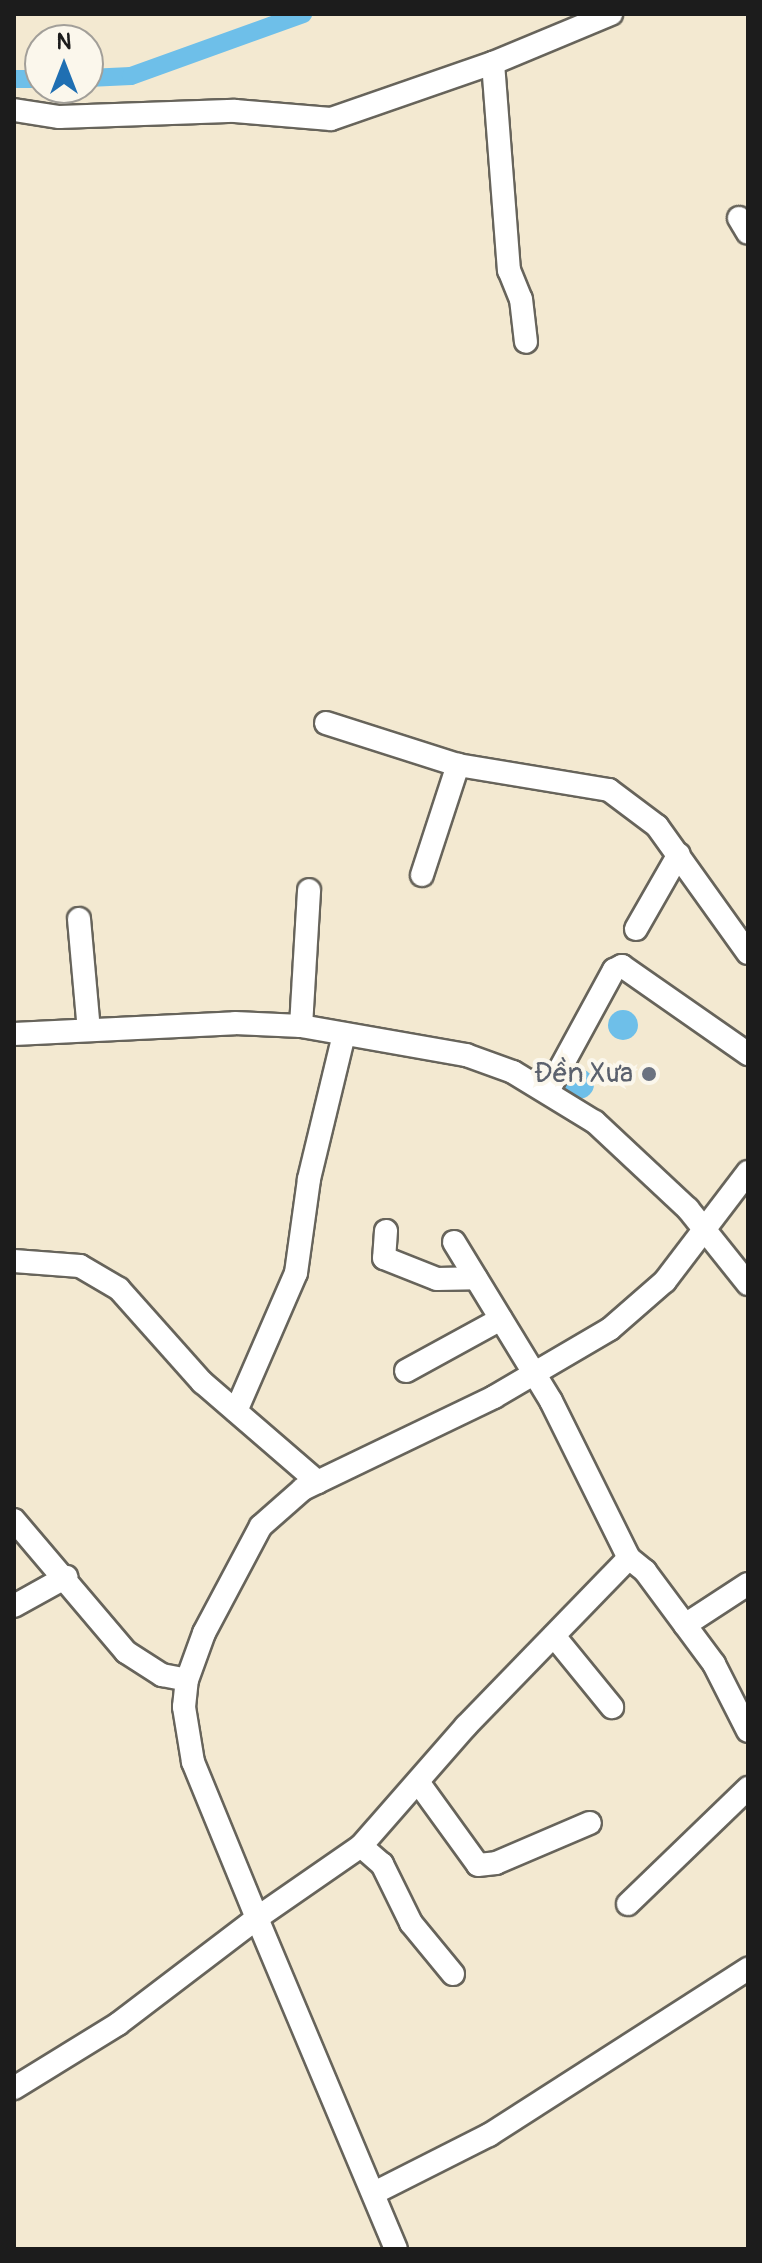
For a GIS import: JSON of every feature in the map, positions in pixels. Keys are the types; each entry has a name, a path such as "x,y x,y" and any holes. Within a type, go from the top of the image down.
{"street":[{"path":"14,110 59,117 235,111 331,119 493,63 611,14"},
{"path":"493,63 509,270 521,299 526,342"},
{"path":"326,723 458,765 609,790 646,815 679,854 748,953"},
{"path":"422,875 458,765"},
{"path":"636,929 679,854"},
{"path":"301,1026 309,890"},
{"path":"79,919 89,1030"},
{"path":"548,1091 614,970 622,966 748,1054"},
{"path":"14,1034 184,1023 301,1026 466,1055 548,1091 649,1167 706,1229 748,1284"},
{"path":"236,1411 296,1273 309,1179 344,1034"},
{"path":"396,2249 187,1743 187,1680 252,1536 280,1506 318,1482 356,1467 535,1374 640,1305 706,1229 748,1172"},
{"path":"386,1231 384,1258 437,1279 476,1278"},
{"path":"454,1242 535,1374 629,1558 645,1571 723,1678 748,1731"},
{"path":"14,1261 80,1266 119,1289 202,1382 318,1482"},
{"path":"406,1371 501,1319"},
{"path":"14,1520 140,1665 187,1680"},
{"path":"14,2088 118,2024 257,1918 361,1846 629,1558"},
{"path":"14,1606 66,1577"},
{"path":"685,1625 748,1584"},
{"path":"554,1636 612,1707"},
{"path":"418,1782 478,1865 496,1863 590,1823"},
{"path":"628,1904 748,1788"},
{"path":"361,1846 382,1864 402,1909 453,1974"},
{"path":"374,2193 489,2135 748,1969"}],"water":[{"path":"623,1010 634,1014 638,1025 634,1036 623,1040 612,1036 608,1025 612,1014"},
{"path":"579,1069 590,1073 594,1084 590,1095 579,1099 568,1095 564,1084 568,1073"}],"waterway":[{"path":"104,77 131,76 303,14"},
{"path":"14,79 24,79"}],"place":[{"name":"Đền Xưa","path":"649,1074"}]}
